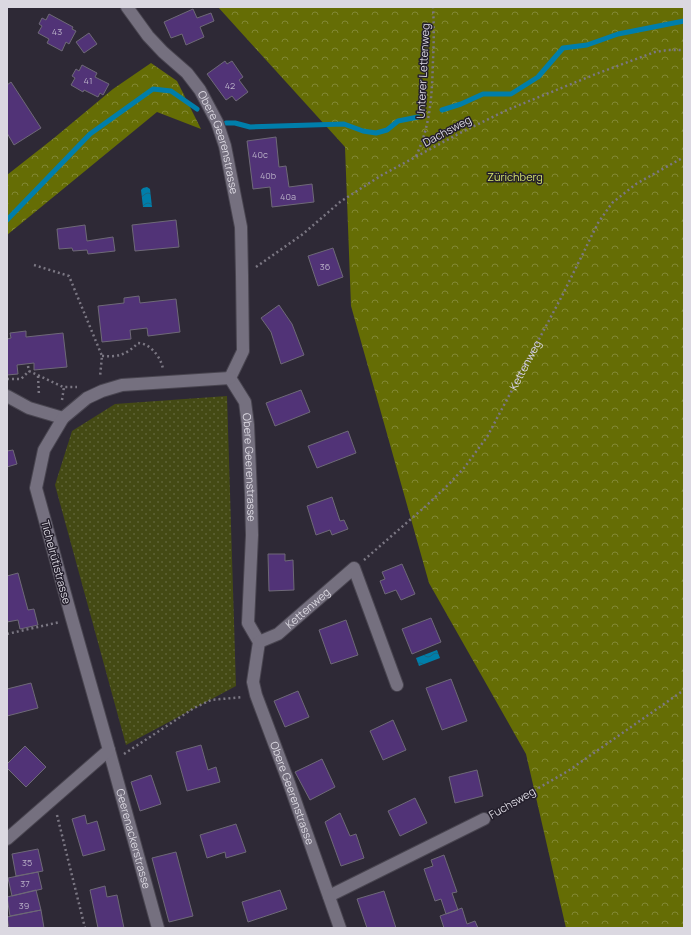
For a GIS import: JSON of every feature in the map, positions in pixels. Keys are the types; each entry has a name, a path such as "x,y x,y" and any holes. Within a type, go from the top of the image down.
{"street":[{"name":"Obere Geerenstrasse","path":"127,7 148,36 163,52 187,73 196,85 217,122 225,146 241,227 243,351 230,378 245,402 248,425 252,536 248,622 259,642 253,682 256,695 340,928"},
{"name":"Tichelrütistrasse","path":"111,756 36,488 44,450 63,418 87,398 102,391 122,385 230,378"},
{"path":"7,396 29,408 63,418"},
{"name":"Kettenweg","path":"259,642 278,634 354,568"},
{"path":"354,568 397,685"},
{"path":"7,838 54,798 111,756"},
{"name":"Geerenackerstrasse","path":"111,756 158,928"},
{"name":"Fuchsweg","path":"329,896 484,819"}],"path":[{"name":"Unterer Lettenweg","path":"415,157 426,133 429,120 433,67 433,7"},
{"name":"Dachsweg","path":"242,275 298,238 340,202 360,189 382,175 473,126 543,95 655,52 684,50"},
{"name":"Kettenweg","path":"354,568 449,484 464,468 487,437 562,296 598,223 612,203 636,184 684,157"},
{"path":"34,265 69,276 102,356 100,372 102,391"},
{"path":"102,356 116,357 130,352 138,343 143,343 155,352 162,361 164,382"},
{"path":"28,366 30,371 63,387 79,387"},
{"path":"7,379 21,379 30,371"},
{"path":"38,375 39,397"},
{"path":"7,634 72,619"},
{"name":"Fuchsweg","path":"484,819 568,771 684,690"},
{"path":"111,756 194,708 211,700 256,695"},
{"path":"54,798 85,928"}],"green space":[{"name":"Zürichberg","path":"218,7 684,7 684,928 566,928 526,754 429,583 351,306 345,147"},
{"path":"151,63 177,81 201,129 157,112 7,235 7,175 113,89"},
{"path":"227,396 236,686 126,745 55,485 72,431 115,404"}],"water":[{"path":"147,187 150,189 152,207 143,207 141,190"},
{"path":"437,650 440,658 419,666 416,658"}],"building":[{"path":"193,9 197,18 211,13 214,21 200,27 204,37 186,45 182,34 171,38 164,22"},
{"path":"49,14 73,27 72,29 76,31 69,44 66,42 62,51 47,43 49,39 38,33 42,26 39,24 42,18 46,20"},
{"path":"89,33 97,44 84,53 76,42"},
{"path":"225,61 227,64 232,61 243,77 239,80 248,92 236,101 232,96 226,100 207,74"},
{"path":"82,65 97,73 95,77 109,84 103,95 100,93 98,97 84,90 83,92 71,85 75,78 72,76 76,69 79,71"},
{"path":"11,82 41,128 14,145 7,133 7,85"},
{"path":"276,137 279,167 286,166 289,187 312,184 314,202 272,207 270,187 253,189 247,141"},
{"path":"176,220 179,247 135,251 132,225"},
{"path":"85,225 87,241 113,237 115,251 88,254 87,250 73,251 72,248 59,249 57,229"},
{"path":"333,248 343,277 318,286 308,256"},
{"path":"139,296 140,303 176,299 180,332 148,336 147,328 130,330 131,339 102,342 98,306 124,303 124,298"},
{"path":"279,305 292,324 304,355 281,364 271,332 261,318"},
{"path":"26,331 26,337 63,333 67,367 34,370 34,363 17,365 18,374 7,375 7,339 11,338 10,333"},
{"path":"301,390 310,412 275,426 266,403"},
{"path":"348,431 356,453 317,468 308,446"},
{"path":"13,450 17,464 7,467 7,451"},
{"path":"332,497 340,521 344,520 348,529 332,535 330,530 316,535 307,506"},
{"path":"268,554 285,554 285,561 293,560 294,590 269,591"},
{"path":"402,564 415,594 401,600 396,590 385,594 380,581 385,579 382,572"},
{"path":"18,573 28,610 34,609 38,625 20,629 18,620 7,622 7,576"},
{"path":"431,618 441,642 412,654 402,629"},
{"path":"346,620 358,655 331,664 319,630"},
{"path":"451,679 467,721 442,730 426,688"},
{"path":"31,683 38,708 7,716 7,689"},
{"path":"298,691 309,717 285,727 274,701"},
{"path":"393,720 406,750 383,760 370,731"},
{"path":"201,745 208,770 216,767 220,782 187,791 176,752"},
{"path":"25,746 46,767 26,787 7,768 7,764"},
{"path":"322,759 335,787 310,800 295,772"},
{"path":"477,770 483,796 455,803 449,777"},
{"path":"151,775 161,804 140,811 131,782"},
{"path":"415,798 427,823 400,836 388,811"},
{"path":"340,813 350,836 356,834 364,858 341,866 325,822"},
{"path":"85,815 87,824 97,821 105,850 83,856 72,819"},
{"path":"236,824 246,852 226,858 225,852 207,858 200,835"},
{"path":"38,849 43,871 16,876 12,854"},
{"path":"176,852 193,916 169,922 152,858"},
{"path":"444,855 457,892 452,893 458,910 446,914 441,899 435,901 424,869 433,866 431,860"},
{"path":"38,872 42,889 12,896 8,878"},
{"path":"105,886 107,897 117,895 124,928 98,928 90,890"},
{"path":"36,890 41,910 10,916 7,897"},
{"path":"280,890 287,909 248,922 242,902"},
{"path":"384,891 396,928 367,928 357,899"},
{"path":"462,908 467,924 475,921 478,928 444,928 440,916"},
{"path":"41,910 44,928 9,928 7,917"}],"waterway":[{"path":"442,110 461,104 483,94 511,94 538,77 563,48 587,45 618,34 684,21"},
{"path":"7,220 90,134 153,89 171,91 197,109"},
{"path":"226,123 235,123 250,127 344,124 363,131 376,133 387,130 398,121 418,117"}]}
